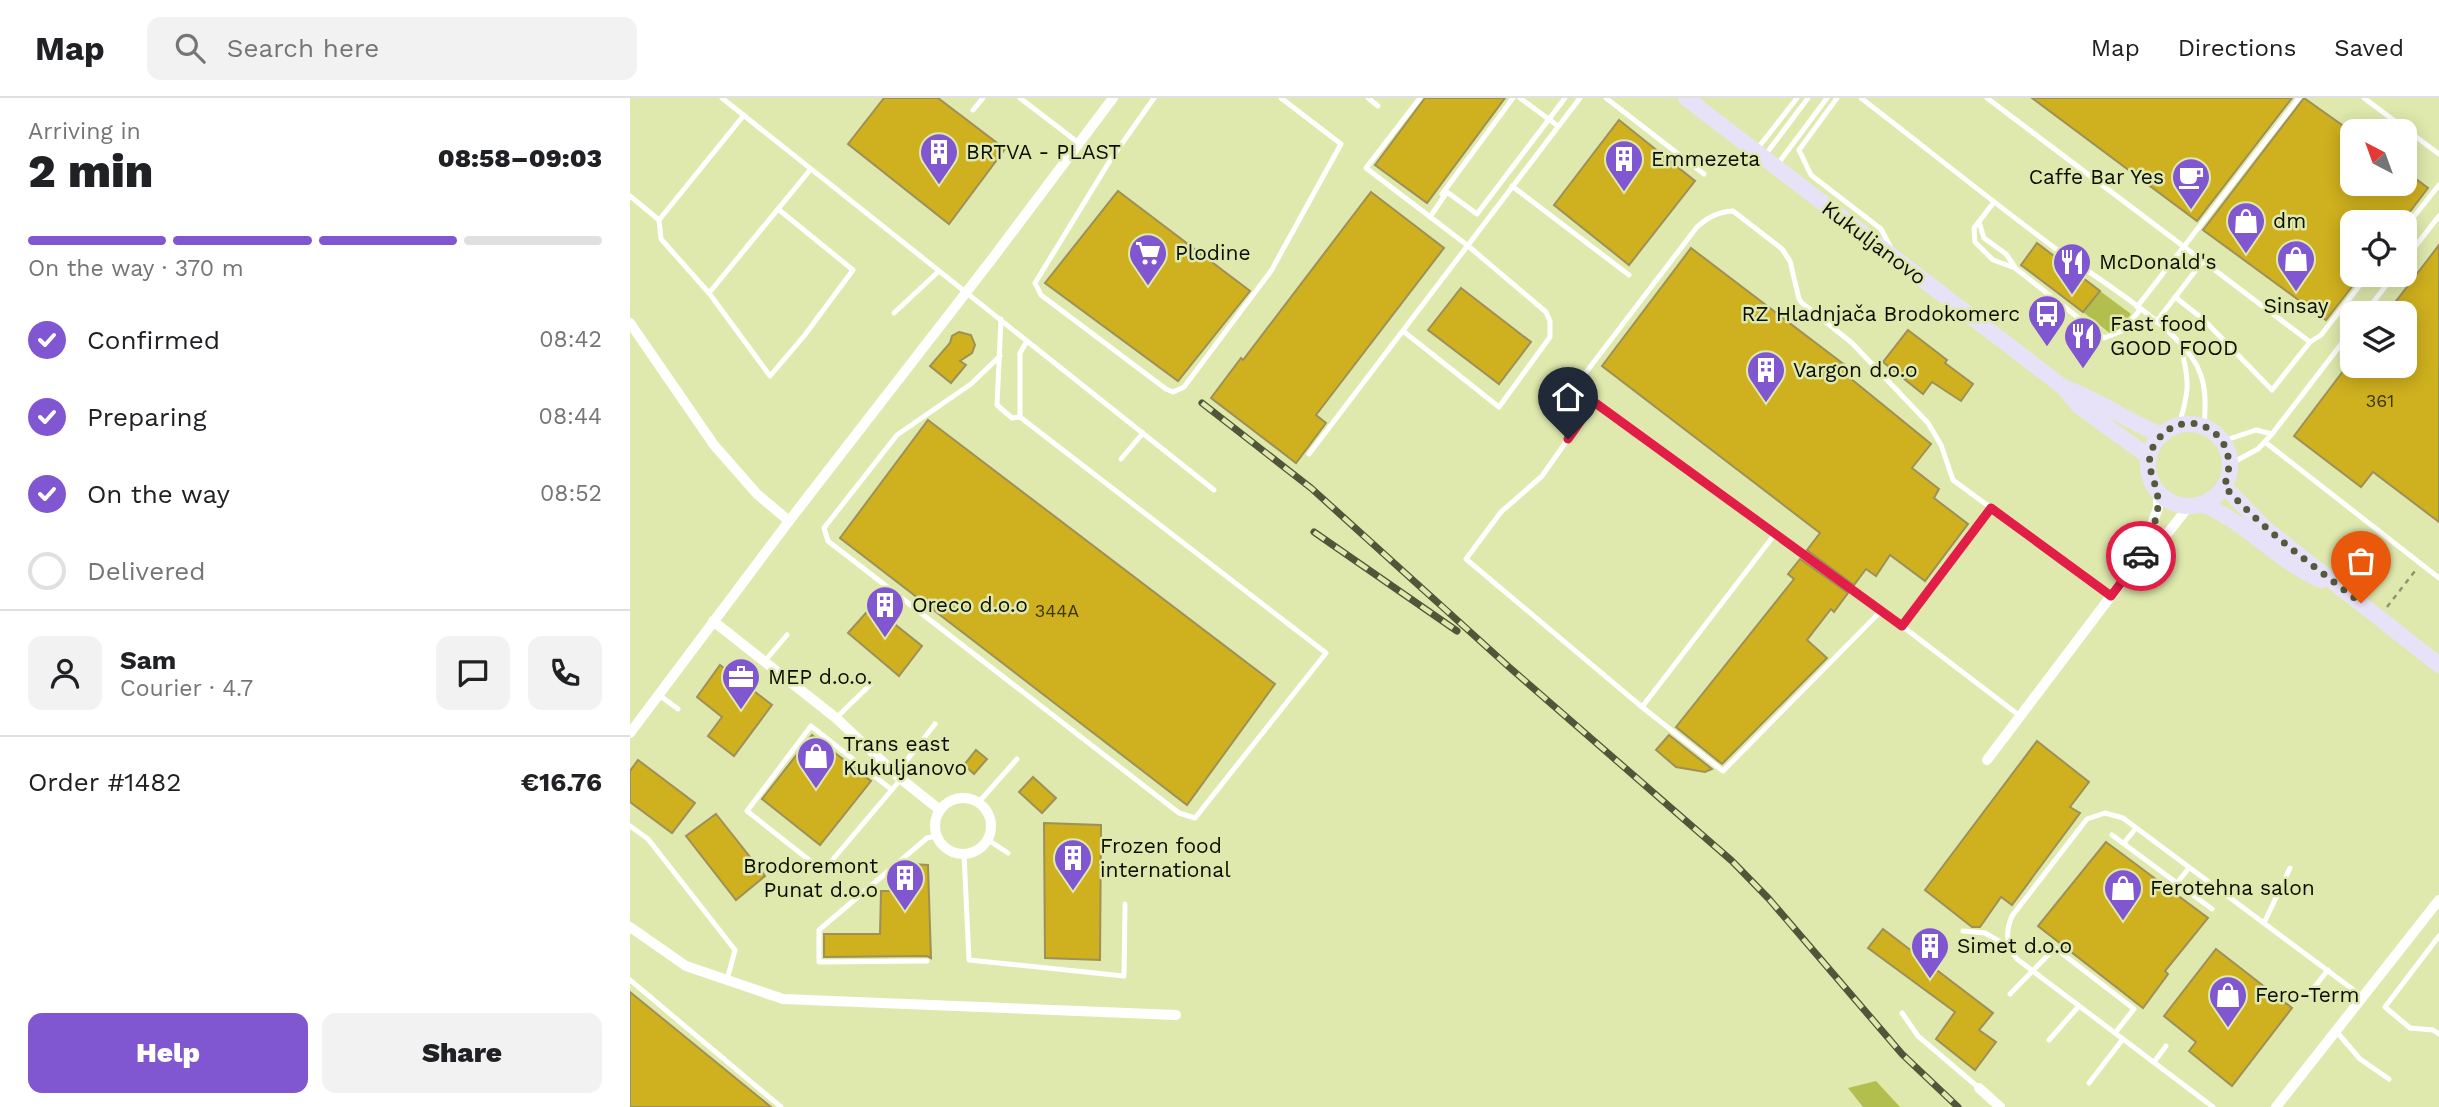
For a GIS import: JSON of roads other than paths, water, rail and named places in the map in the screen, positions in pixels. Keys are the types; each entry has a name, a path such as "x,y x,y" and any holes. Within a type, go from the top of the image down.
{"main road":[{"name":"Kukuljanovo","path":"1686,98 2063,387"},
{"path":"2063,387 2085,394 2126,420 2162,435"},
{"path":"2063,387 2079,406 2149,457"},
{"path":"2195,505 2215,497 2224,486 2230,464 2222,441 2204,427 2179,425 2162,435 2149,457 2152,481 2158,491 2167,499 2222,512 2300,570 2341,588"},
{"path":"2224,486 2266,528 2439,665"}],"street":[{"path":"630,733 1113,98"},
{"path":"630,323 714,445 757,494 789,521"},
{"path":"2139,559 2158,508 2158,491"},
{"path":"1987,760 2139,559 2164,538 2195,505"},
{"path":"713,621 836,718 898,777 940,810"},
{"path":"965,798 978,803 988,812 991,821 988,840 974,852 964,854 948,849 937,836 935,827 940,810 955,799 965,798"},
{"path":"2276,1107 2439,900"},
{"path":"630,928 686,966 783,999 1176,1014"},
{"path":"1979,1088 2000,1107"}],"lane":[{"path":"722,98 1214,490"},
{"path":"973,110 983,98"},
{"path":"1020,98 1080,144"},
{"path":"1154,98 1111,159 1035,283 1041,295 1173,392 1184,387 1271,271 1341,144 1281,98"},
{"path":"1368,98 1378,106"},
{"path":"1402,331 1499,407 1547,342 1551,331 1550,321 1542,307 1467,245 1366,169 1420,98"},
{"path":"1428,216 1513,98"},
{"path":"1520,98 1558,126"},
{"path":"1428,216 1447,192 1477,214 1565,98"},
{"path":"1309,454 1580,98"},
{"path":"1606,98 1704,174"},
{"path":"1765,159 1797,98"},
{"path":"1765,159 1808,98"},
{"path":"1765,159 1827,98"},
{"path":"1837,98 1799,150 1811,175 1881,229 1897,260"},
{"path":"1861,98 1994,202 2156,322 2180,345 2193,358 2202,376 2206,398 2204,427"},
{"path":"1987,98 2310,342"},
{"path":"1994,202 1974,228 1975,242 1993,260 2015,268 2104,338 2122,331 2299,98"},
{"path":"2364,98 2439,154"},
{"path":"659,220 744,115"},
{"path":"709,293 810,170"},
{"path":"2417,213 2439,185"},
{"path":"1512,186 1629,275"},
{"path":"630,195 659,220 661,239 709,293 770,376 804,336 853,270 778,209"},
{"path":"2020,716 1902,626 1574,388 1697,227 1706,219 1722,212 1733,211 1782,249 1790,261 1799,299 1852,343 1928,423 1941,445 1954,480 2111,596"},
{"path":"2417,244 2439,216"},
{"path":"1979,222 1984,237 2006,254 2015,268"},
{"path":"2156,322 2203,261"},
{"path":"894,313 939,271"},
{"path":"2175,297 2203,319 2272,390 2310,342 2321,335 2359,287"},
{"path":"2374,301 2385,287"},
{"path":"1000,356 971,384 897,435 824,528 828,541 1179,813 1195,818 1326,653 1020,417 1012,418 997,405 1000,356 1001,319"},
{"path":"1020,417 1020,353 1027,341"},
{"path":"2179,425 2188,393 2187,370 2180,345"},
{"path":"2230,464 2258,449 2265,442 2340,346"},
{"path":"1594,402 1542,476 1501,512 1466,559 1723,771 1881,611"},
{"path":"2222,441 2256,430 2272,434"},
{"path":"1121,459 1143,433"},
{"path":"2265,442 2439,578"},
{"path":"1902,626 1991,508"},
{"path":"1642,706 1775,534"},
{"path":"764,662 788,635"},
{"path":"836,718 871,684"},
{"path":"659,695 678,709"},
{"path":"892,790 811,726 747,811 823,871 892,790 935,724"},
{"path":"978,803 1017,759"},
{"path":"2213,1107 2205,1105 2154,1062 2017,959 2009,947 2007,934 2012,916 2087,819 2105,813 2114,814 2136,828 2363,997"},
{"path":"630,826 648,839 735,950 727,980"},
{"path":"2123,843 2136,828"},
{"path":"2112,835 2212,909"},
{"path":"928,961 819,962 819,930 928,838 937,836"},
{"path":"988,840 1008,853"},
{"path":"964,854 969,960 1124,976 1125,904"},
{"path":"2177,883 2189,868"},
{"path":"2264,923 2290,868"},
{"path":"1963,932 1985,933 2009,947"},
{"path":"2439,936 2385,1007 2410,1028 2433,1030 2439,1034"},
{"path":"2010,994 2055,948 2134,1009 2115,1033"},
{"path":"2309,994 2328,971"},
{"path":"630,980 781,1107"},
{"path":"2049,1040 2079,1006"},
{"path":"1902,1013 1918,1036 1979,1088"},
{"path":"2336,1031 2360,1059 2389,1079"},
{"path":"2090,1083 2123,1039"},
{"path":"2154,1062 2166,1046"}],"railway":[{"path":"1202,403 1311,488 1509,667 1732,861 1769,899 1902,1054 1958,1107"},
{"path":"1314,532 1457,631"}],"place":[{"name":"BRTVA - PLAST","path":"939,186"},
{"name":"Emmezeta","path":"1624,193"},
{"name":"Caffe Bar Yes","path":"2191,211"},
{"name":"dm","path":"2246,255"},
{"name":"Plodine","path":"1148,287"},
{"name":"Sinsay","path":"2296,293"},
{"name":"McDonald's","path":"2072,296"},
{"name":"RZ Hladnjača Brodokomerc","path":"2047,348"},
{"name":"Fast food GOOD FOOD","path":"2083,370"},
{"name":"Vargon d.o.o","path":"1766,404"},
{"name":"Oreco d.o.o","path":"885,639"},
{"name":"MEP d.o.o.","path":"741,711"},
{"name":"Trans east Kukuljanovo","path":"816,790"},
{"name":"Frozen food international","path":"1073,892"},
{"name":"Brodoremont Punat d.o.o","path":"905,912"},
{"name":"Ferotehna salon","path":"2123,922"},
{"name":"Simet d.o.o","path":"1930,980"},
{"name":"Fero-Term","path":"2228,1029"}]}
